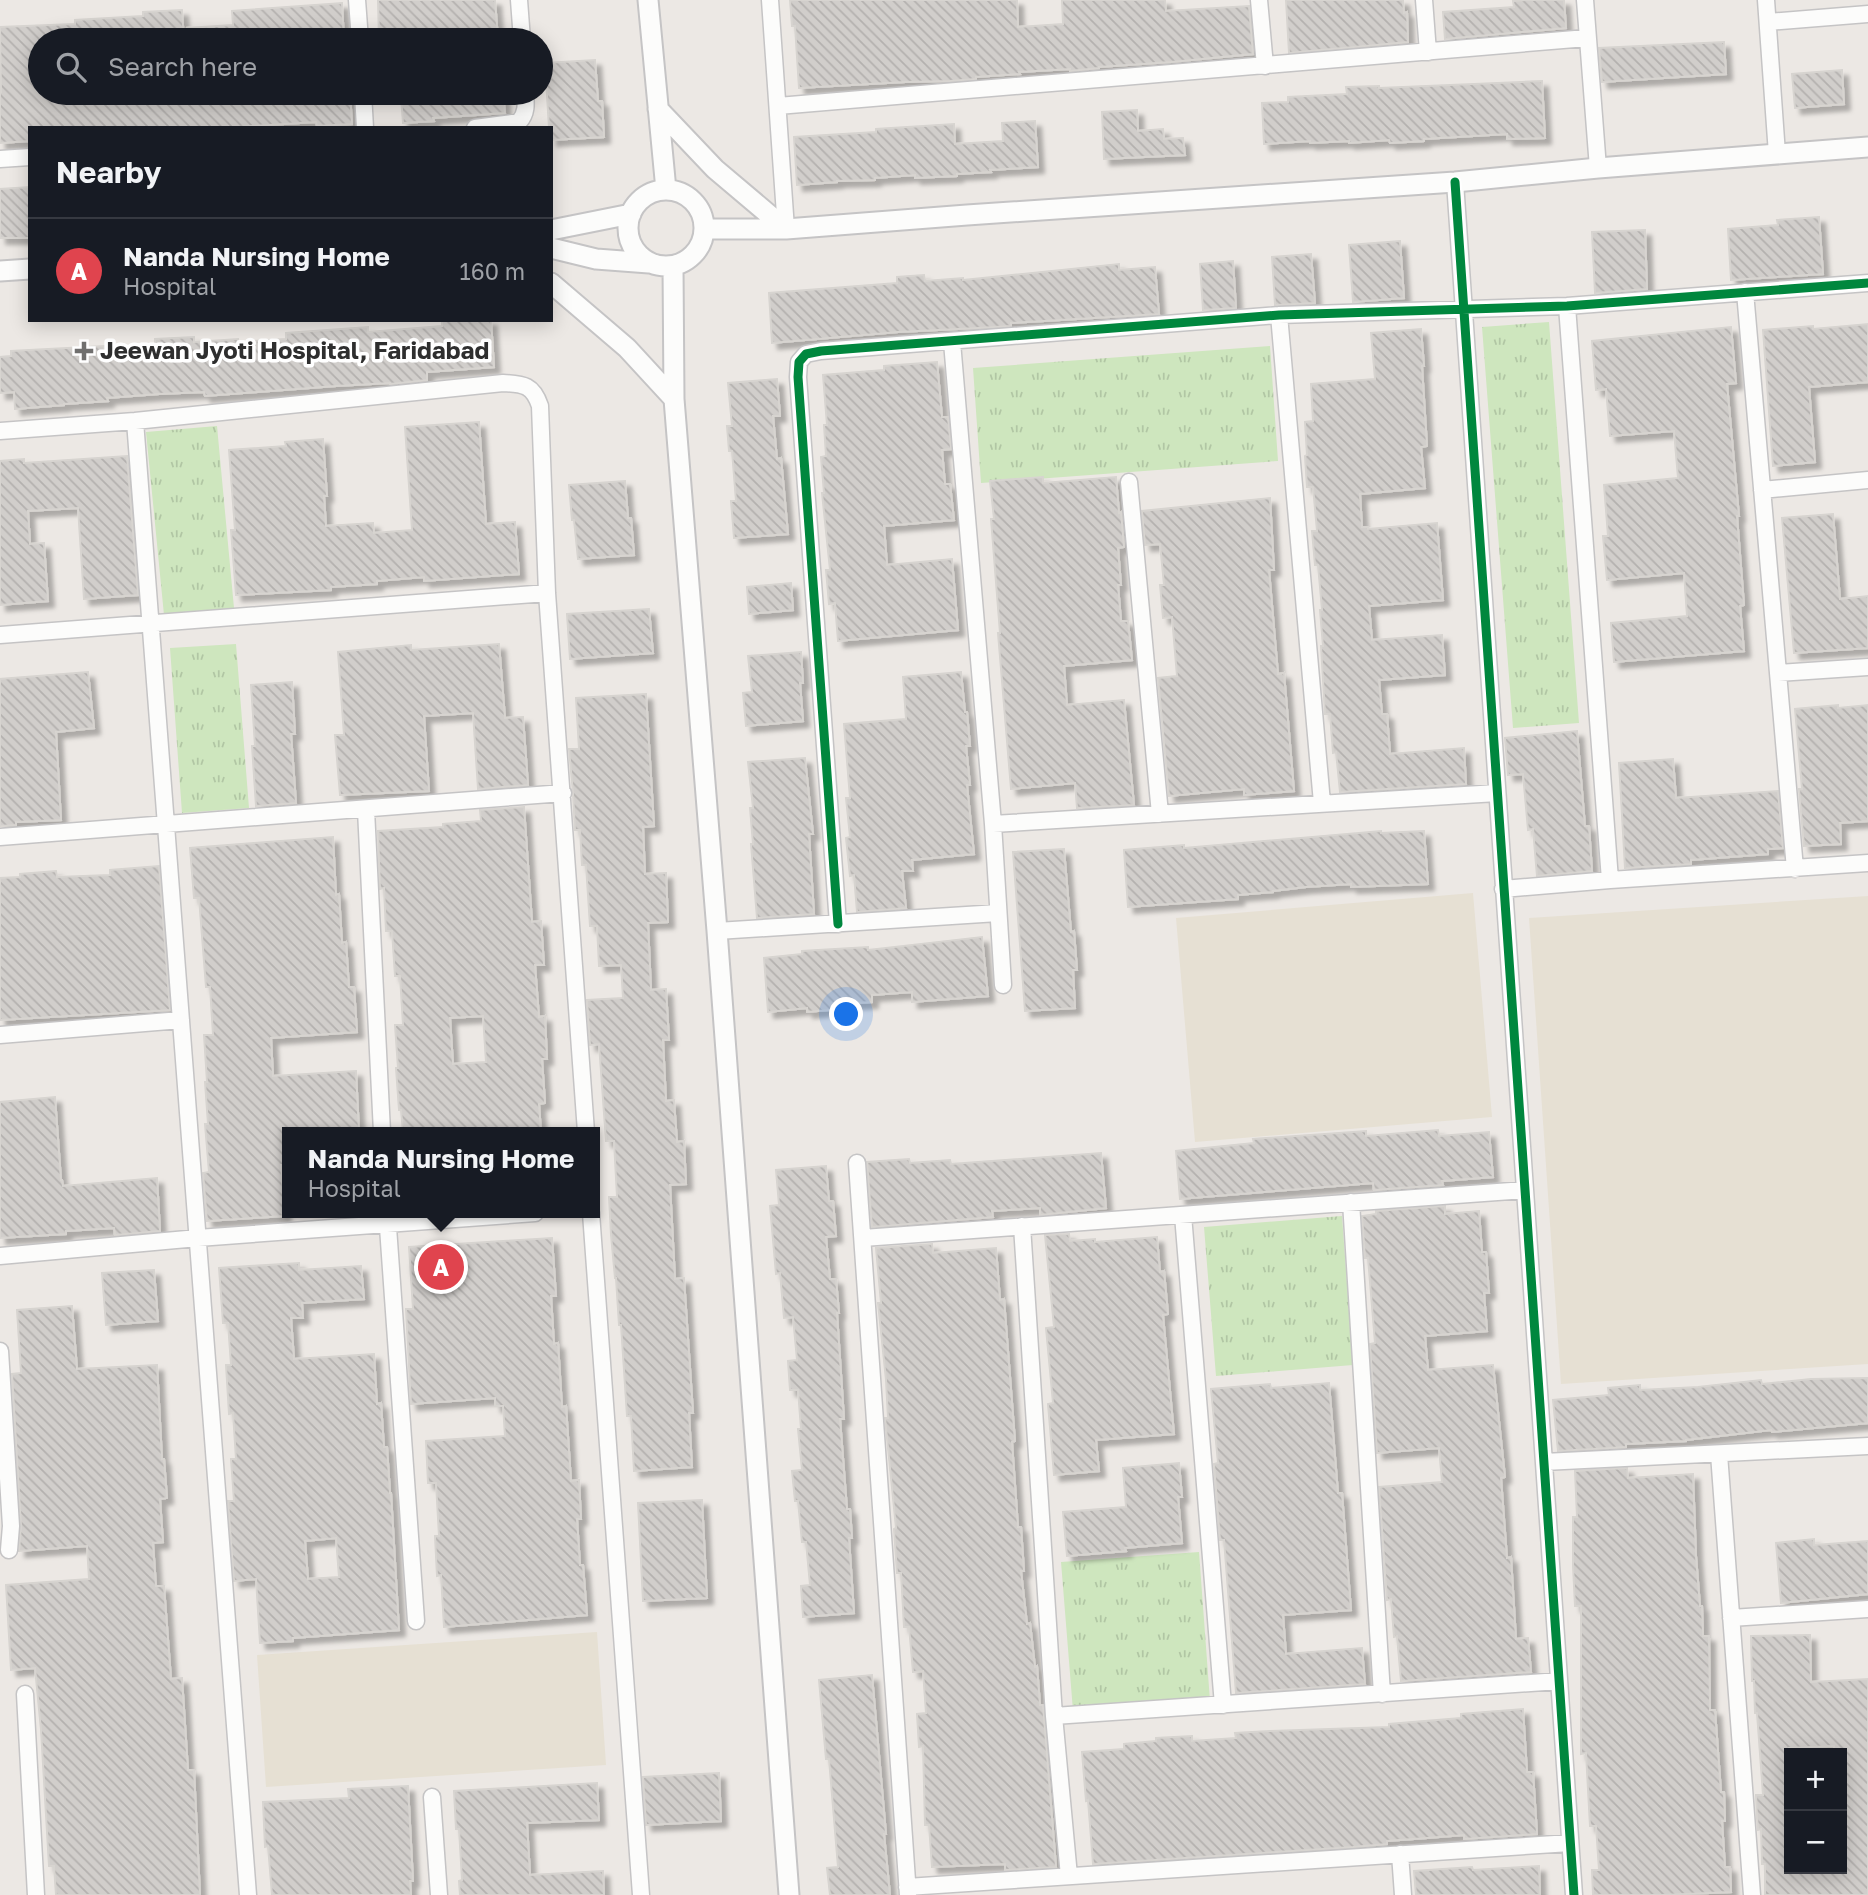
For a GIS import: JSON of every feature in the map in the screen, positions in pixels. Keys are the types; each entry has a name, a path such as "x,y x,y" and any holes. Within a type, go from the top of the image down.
{"street":[{"path":"357,0 359,28"},
{"path":"519,0 521,28"},
{"path":"648,0 666,190"},
{"path":"770,0 786,229"},
{"path":"1259,0 1265,66"},
{"path":"1424,0 1428,52"},
{"path":"1585,0 1598,168"},
{"path":"1766,0 1777,154"},
{"path":"1768,22 1868,14"},
{"path":"778,106 1587,38"},
{"path":"364,105 365,126"},
{"path":"490,126 519,122 524,116 526,105"},
{"path":"658,109 715,169 786,229"},
{"path":"705,229 786,229 1455,182 1868,147"},
{"path":"0,159 28,157"},
{"path":"1455,182 1574,1895"},
{"path":"553,248 596,259 661,266 685,262 702,242 705,229 698,206 689,197 678,192 655,191 636,204 631,214 628,235 632,247 649,263"},
{"path":"553,230 631,214"},
{"path":"673,266 674,399 718,931 789,1895"},
{"path":"0,271 28,269"},
{"path":"838,924 798,377 799,362 806,354 1279,315 1567,306 1868,283"},
{"path":"553,285 627,348 674,399"},
{"path":"1745,292 1795,869"},
{"path":"1567,306 1610,880"},
{"path":"1279,315 1322,803"},
{"path":"952,342 993,824 1003,985"},
{"path":"0,431 135,421 503,383 519,384 530,388 537,395 540,406 547,593 586,1127"},
{"path":"135,421 248,1895"},
{"path":"1762,490 1868,480"},
{"path":"1129,482 1160,814"},
{"path":"0,635 547,593"},
{"path":"1778,673 1868,667"},
{"path":"0,837 563,793"},
{"path":"993,824 1497,793"},
{"path":"366,810 383,1127"},
{"path":"1503,889 1868,863"},
{"path":"718,931 998,913"},
{"path":"0,1035 181,1020"},
{"path":"857,1163 908,1891 1069,1876 1570,1843"},
{"path":"863,1238 1525,1190"},
{"path":"1351,1202 1382,1694"},
{"path":"1183,1215 1223,1705"},
{"path":"0,1256 387,1218 416,1620"},
{"path":"591,1218 640,1895"},
{"path":"1022,1226 1054,1716 1069,1876"},
{"path":"0,1351 11,1526 9,1550"},
{"path":"1544,1462 1868,1446"},
{"path":"1719,1454 1752,1895"},
{"path":"1731,1618 1868,1609"},
{"path":"1054,1716 1559,1681"},
{"path":"25,1694 36,1895"},
{"path":"432,1797 439,1895"},
{"path":"1400,1854 1403,1895"}],"shaded area":[{"path":"1473,893 1492,1117 1195,1142 1176,918"},
{"path":"1868,896 1868,1364 1561,1384 1529,918"},
{"path":"597,1632 606,1765 266,1787 257,1655"}],"green space":[{"path":"1549,322 1579,723 1513,728 1482,327"},
{"path":"1270,346 1278,461 981,483 973,368"},
{"path":"217,426 234,608 164,615 146,432"},
{"path":"236,644 249,808 182,813 170,648"},
{"path":"1342,1216 1353,1365 1216,1376 1204,1227"},
{"path":"1199,1552 1210,1701 1073,1711 1061,1562"}],"building":[{"path":"378,0 495,0 497,28 379,28"},
{"path":"790,0 1017,0 1018,27 1063,24 1062,0 1165,0 1166,11 1249,6 1253,54 1070,71 1019,72 1020,74 950,81 799,88 795,26 792,26"},
{"path":"1286,0 1403,0 1404,13 1407,12 1408,42 1289,53"},
{"path":"1564,0 1566,28 1445,39 1443,12 1514,7 1513,1"},
{"path":"342,3 343,28 187,28 233,25 232,11"},
{"path":"182,10 183,28 28,28 28,105 351,105 352,124 317,126 316,122 254,126 28,126 28,141 0,143 0,27 75,24 75,20 143,16 143,12"},
{"path":"1724,42 1726,74 1602,82 1599,48"},
{"path":"595,60 598,101 602,101 604,137 553,140 553,126 549,126 548,105 553,105 553,63"},
{"path":"1842,70 1844,104 1795,108 1792,74"},
{"path":"1542,81 1545,138 1507,139 1507,134 1390,143 1389,140 1264,144 1262,103 1288,102 1288,97 1347,94 1346,87"},
{"path":"402,105 504,105 505,113 403,123"},
{"path":"1137,110 1138,131 1163,129 1164,139 1183,138 1185,155 1104,159 1102,112"},
{"path":"1035,121 1038,167 990,170 991,172 957,176 915,178 915,175 797,185 794,137 954,124 955,144 1003,141 1002,123"},
{"path":"28,187 28,238 0,238 0,189"},
{"path":"1819,217 1823,274 1731,280 1728,229 1778,225 1777,220"},
{"path":"1645,230 1647,289 1595,293 1592,232"},
{"path":"1400,241 1404,298 1353,302 1349,245"},
{"path":"1311,254 1315,303 1275,305 1272,257"},
{"path":"1233,261 1236,308 1203,310 1200,264"},
{"path":"1119,264 1119,270 1155,267 1159,314 772,343 769,293 897,283 897,277 924,275 925,281 963,280"},
{"path":"442,322 491,322 494,367 427,372 427,380 390,384 205,396 204,392 159,394 15,409 14,392 0,393 0,357 11,356 11,351 104,348 155,344 155,339 194,337 194,342 238,339 238,342 286,339 286,333 368,327 368,332 442,326"},
{"path":"1868,324 1868,382 1809,387 1815,462 1773,466 1763,330"},
{"path":"1731,327 1736,383 1727,384 1739,516 1744,605 1740,606 1744,651 1614,662 1611,623 1687,616 1684,573 1607,580 1603,536 1608,536 1604,485 1678,478 1674,431 1610,436 1606,389 1596,390 1592,341"},
{"path":"1421,329 1427,446 1421,447 1425,488 1360,494 1362,527 1368,529 1437,523 1443,600 1369,606 1372,640 1442,635 1445,675 1379,680 1382,714 1387,714 1390,754 1464,748 1466,784 1340,792 1330,714 1325,714 1322,610 1312,531 1317,531 1313,487 1307,487 1305,422 1313,421 1311,384 1375,379 1371,333"},
{"path":"937,362 942,417 948,417 951,449 942,450 945,484 950,484 954,520 884,526 887,565 952,559 958,630 838,641 835,603 829,604 826,570 830,570 822,493 821,457 826,456 824,425 827,425 823,375"},
{"path":"777,379 780,416 773,416 777,459 781,458 788,534 734,538 731,501 736,501 727,426 732,426 728,383"},
{"path":"479,422 486,524 515,522 519,574 424,581 424,577 331,587 331,590 236,595 231,530 235,530 229,450 286,446 285,442 323,439 326,526 373,523 374,533 412,530 405,427"},
{"path":"127,456 138,595 84,599 78,508 28,511 30,544 44,543 48,601 0,605 0,461 24,459 24,463"},
{"path":"1043,477 1043,483 1116,477 1124,547 1118,548 1121,621 1128,621 1132,660 1064,666 1067,705 1124,700 1134,805 1077,808 1075,783 1011,789 998,633 990,481"},
{"path":"625,481 634,555 578,559 569,485"},
{"path":"1270,498 1274,570 1269,570 1278,674 1284,673 1294,791 1244,795 1244,789 1169,796 1158,678 1177,676 1172,617 1163,618 1160,585 1164,585 1160,544 1145,545 1142,511"},
{"path":"1833,514 1840,599 1868,596 1868,648 1794,653 1782,518"},
{"path":"791,583 793,610 749,614 747,587"},
{"path":"649,609 653,653 570,659 567,614"},
{"path":"499,644 505,718 523,717 528,785 478,789 473,713 424,716 429,791 340,795 335,735 344,735 338,652 411,645 411,650"},
{"path":"801,652 803,721 746,726 743,693 752,692 748,656"},
{"path":"88,672 94,728 56,732 61,820 16,822 16,825 0,826 0,679"},
{"path":"961,672 970,746 966,746 970,785 967,785 974,854 912,860 913,871 902,871 906,908 857,912 854,875 850,876 846,838 850,837 846,798 850,798 844,724 906,719 903,677"},
{"path":"292,682 295,734 291,734 296,803 256,806 251,685"},
{"path":"646,694 654,826 643,827 645,874 666,873 668,922 648,923 651,990 666,989 669,1040 663,1040 666,1101 674,1100 677,1142 684,1141 686,1184 670,1185 675,1279 684,1278 693,1413 689,1413 692,1467 634,1471 631,1416 627,1416 611,1235 609,1197 617,1197 614,1141 606,1141 599,1044 590,1045 587,1000 623,998 621,965 599,966 597,926 590,926 586,865 582,865 580,830 575,830 569,749 579,749 576,698"},
{"path":"1838,705 1838,708 1868,705 1868,821 1840,823 1841,844 1804,846 1795,709"},
{"path":"1577,731 1585,826 1589,826 1592,871 1537,876 1533,829 1528,830 1523,774 1508,775 1505,738"},
{"path":"805,758 813,834 809,834 814,914 757,918 751,844 750,808 753,808 748,762"},
{"path":"1673,759 1676,798 1778,791 1783,848 1768,849 1768,854 1691,860 1691,864 1625,868 1619,763"},
{"path":"524,807 532,922 541,921 544,965 535,965 539,1017 545,1016 547,1059 542,1059 545,1103 539,1104 541,1127 403,1127 399,1110 395,1025 403,1025 400,976 395,976 392,931 386,931 384,888 380,889 378,831 443,827 443,824 481,821 480,810","holes":["483,1016 486,1062 453,1064 450,1018"]},
{"path":"1381,831 1424,831 1428,884 1306,887 1238,895 1238,899 1128,907 1124,850 1184,845 1184,848"},
{"path":"333,837 336,895 339,894 342,943 346,942 349,987 354,987 357,1032 271,1038 273,1076 356,1071 359,1127 282,1127 282,1216 207,1221 203,1173 209,1172 205,1124 208,1124 204,1035 213,1035 210,987 206,987 199,898 194,898 190,848"},
{"path":"1064,849 1077,970 1073,970 1075,1008 1025,1011 1013,852"},
{"path":"159,866 170,1010 0,1020 0,878 56,871 57,877 110,875 110,870"},
{"path":"982,937 988,996 912,1002 912,992 872,995 872,1002 840,1004 840,1009 807,1012 807,1008 768,1012 764,958 802,954 802,951 868,947 868,950"},
{"path":"55,1097 63,1186 157,1178 160,1231 115,1235 114,1228 0,1238 0,1102"},
{"path":"1438,1130 1439,1136 1489,1132 1493,1177 1442,1181 1443,1185 1374,1190 1373,1183 1180,1199 1176,1151 1254,1143 1253,1139 1366,1131 1366,1136"},
{"path":"1101,1153 1106,1208 1040,1215 1040,1208 992,1211 993,1217 872,1227 867,1162 909,1159 910,1163 950,1160 951,1164"},
{"path":"826,1166 836,1236 826,1237 830,1279 836,1279 839,1313 844,1419 840,1419 847,1509 850,1509 852,1538 849,1538 854,1613 803,1617 801,1586 810,1585 806,1542 802,1542 792,1471 802,1470 798,1429 801,1429 798,1390 790,1390 788,1361 797,1360 793,1317 784,1318 780,1273 776,1274 770,1206 779,1205 776,1170"},
{"path":"1445,1206 1445,1214 1479,1211 1489,1293 1484,1293 1487,1331 1425,1336 1428,1370 1493,1365 1505,1477 1501,1478 1507,1558 1511,1557 1516,1639 1528,1638 1531,1672 1401,1681 1391,1599 1387,1600 1379,1487 1442,1482 1439,1448 1377,1453 1370,1344 1375,1343 1362,1216 1376,1214 1376,1211"},
{"path":"1069,1234 1070,1241 1095,1239 1095,1242 1157,1237 1160,1272 1164,1271 1168,1314 1163,1315 1174,1434 1096,1440 1099,1471 1054,1475 1048,1404 1053,1403 1046,1328 1054,1327 1045,1235"},
{"path":"552,1238 556,1296 551,1296 554,1344 558,1343 562,1407 566,1406 571,1481 579,1480 581,1519 577,1519 587,1615 444,1627 441,1575 437,1576 435,1536 439,1536 436,1483 428,1483 426,1441 505,1436 503,1406 495,1406 495,1398 411,1404 406,1309 413,1309 409,1247"},
{"path":"932,1244 933,1253 996,1248 1000,1300 1004,1299 1015,1441 1012,1442 1018,1527 1021,1527 1024,1571 1021,1571 1027,1624 1030,1623 1035,1667 1037,1666 1040,1705 1043,1705 1056,1867 1005,1870 1005,1864 932,1867 929,1825 925,1825 923,1746 919,1747 917,1714 926,1713 923,1671 913,1672 909,1627 904,1627 901,1573 897,1573 876,1248"},
{"path":"299,1263 299,1270 361,1266 364,1299 302,1303 303,1318 291,1318 294,1359 374,1354 377,1404 381,1403 384,1447 387,1447 399,1630 260,1643 256,1579 234,1581 228,1501 234,1501 231,1459 236,1459 233,1413 229,1414 226,1365 231,1365 228,1323 223,1323 219,1268","holes":["336,1538 339,1577 308,1579 305,1541"]},
{"path":"154,1270 158,1321 106,1325 102,1273"},
{"path":"72,1306 77,1369 157,1365 167,1498 160,1499 163,1542 153,1543 156,1586 164,1586 171,1679 182,1678 188,1770 194,1770 200,1895 56,1895 54,1866 49,1866 35,1668 11,1670 6,1585 89,1579 87,1546 19,1551 21,1526 12,1374 21,1373 17,1310"},
{"path":"1868,1378 1868,1423 1771,1430 1686,1441 1626,1444 1626,1447 1558,1451 1553,1400 1609,1395 1608,1388 1640,1385 1640,1390 1761,1380 1762,1384 1811,1379"},
{"path":"1329,1383 1338,1493 1342,1493 1351,1610 1283,1615 1286,1654 1362,1648 1365,1684 1236,1693 1224,1540 1220,1540 1214,1464 1218,1463 1211,1389"},
{"path":"1179,1463 1182,1497 1178,1497 1182,1543 1067,1556 1063,1512 1126,1507 1123,1468"},
{"path":"1627,1468 1628,1478 1693,1474 1700,1606 1703,1636 1709,1636 1710,1710 1715,1710 1721,1792 1724,1792 1725,1821 1722,1821 1725,1867 1730,1867 1731,1892 1593,1895 1592,1870 1599,1870 1596,1826 1590,1826 1586,1753 1581,1754 1581,1606 1575,1606 1573,1566 1573,1517 1577,1517 1575,1471"},
{"path":"702,1500 707,1598 643,1601 638,1503"},
{"path":"1814,1539 1814,1545 1868,1541 1868,1594 1781,1603 1776,1543"},
{"path":"1810,1635 1811,1682 1868,1679 1868,1895 1765,1895 1765,1864 1762,1864 1756,1795 1763,1795 1752,1681 1751,1636"},
{"path":"872,1675 890,1895 830,1895 827,1868 838,1867 819,1680"},
{"path":"1523,1709 1527,1772 1533,1772 1537,1834 1464,1839 1464,1835 1387,1841 1387,1844 1353,1847 1093,1864 1082,1752 1124,1749 1124,1744 1156,1741 1156,1738 1192,1736 1192,1741 1236,1738 1235,1733 1389,1727 1389,1724 1461,1718 1461,1714"},
{"path":"719,1773 721,1821 646,1825 643,1777"},
{"path":"597,1783 599,1820 527,1823 530,1875 603,1871 604,1895 460,1895 459,1881 462,1880 454,1791"},
{"path":"408,1786 413,1881 410,1881 411,1895 272,1895 268,1846 265,1847 263,1802 349,1798 348,1789"},
{"path":"1539,1866 1540,1895 1416,1895 1414,1871"}],"cycle path":[{"path":"1455,182 1574,1895"},
{"path":"838,924 798,377 799,362 806,354 1279,315 1567,306 1868,283"}],"place":[{"name":"Jeewan Jyoti Hospital, Faridabad","path":"84,351"},
{"name":"Nanda Nursing Home","path":"441,1267"}]}
